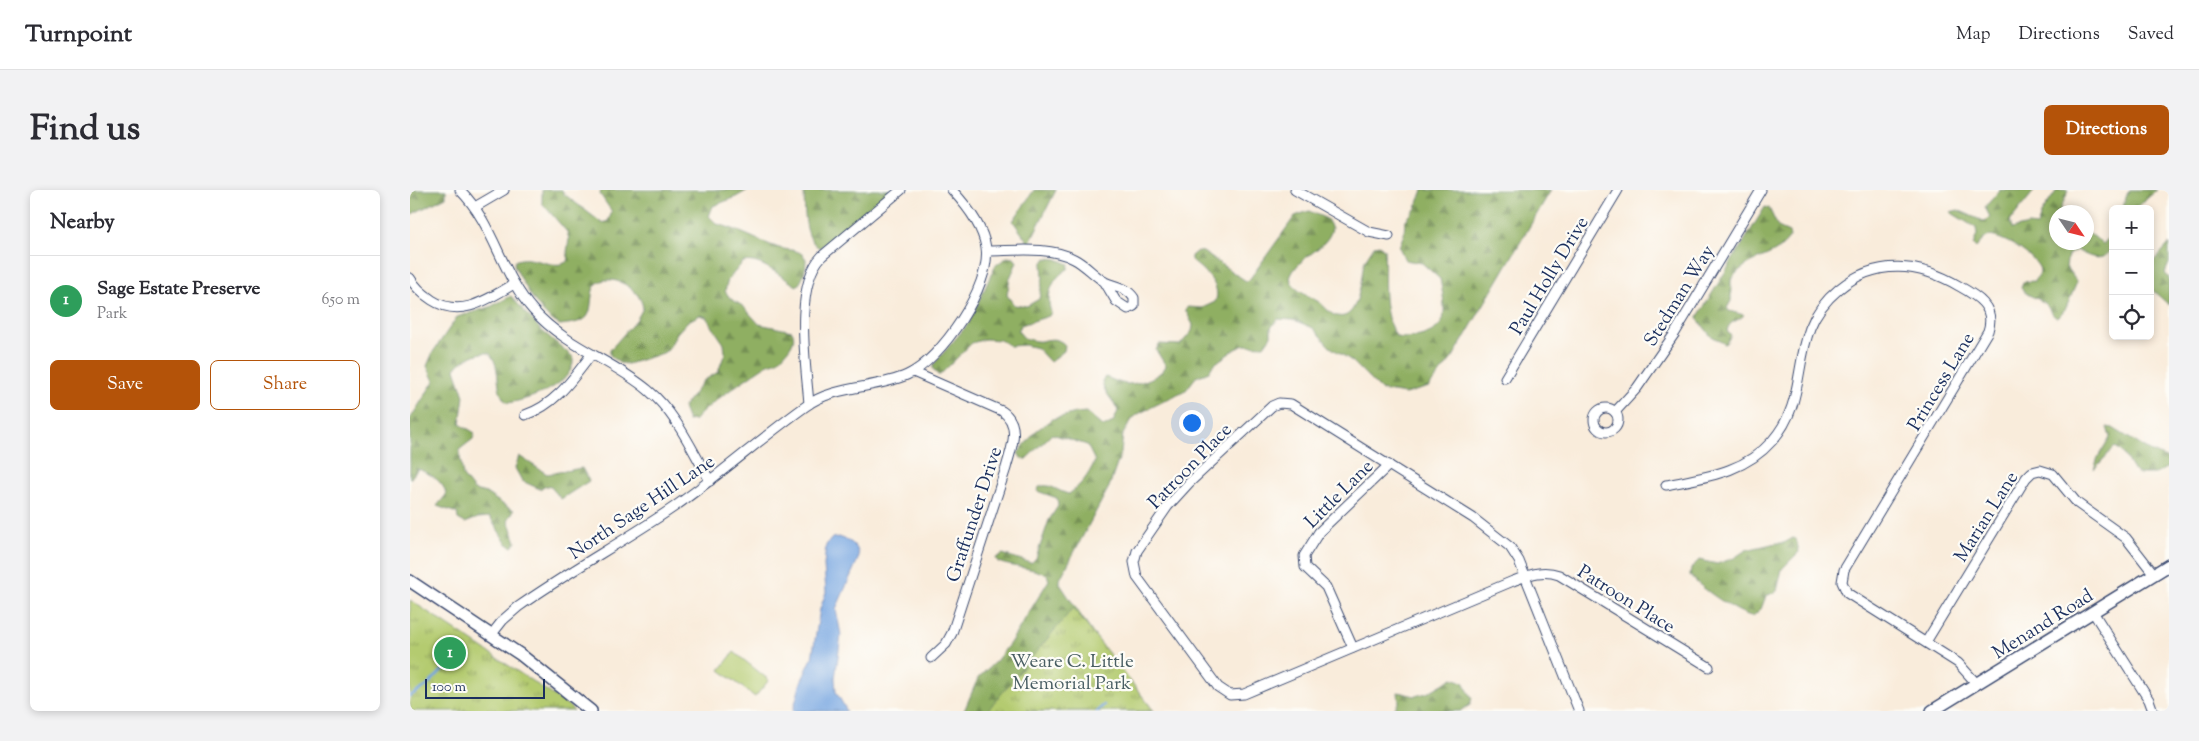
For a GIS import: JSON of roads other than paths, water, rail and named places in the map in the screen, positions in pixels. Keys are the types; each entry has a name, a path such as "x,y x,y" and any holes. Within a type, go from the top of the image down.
{"main road":[{"name":"Menand Road","path":"1932,711 2169,565"},
{"path":"410,581 492,634 592,711"}],"street":[{"path":"460,190 475,207 491,234 514,284 523,298 547,324 591,355 638,382 658,399 677,424 710,481"},
{"path":"475,207 504,190"},
{"path":"809,404 804,312 807,286 812,269 822,256 900,190"},
{"path":"913,372 939,349 961,322 981,278 987,251 976,222 952,190"},
{"path":"1295,190 1368,232 1388,236"},
{"name":"Paul Holly Drive","path":"1505,378 1618,190"},
{"name":"Stedman Way","path":"1615,412 1637,388 1675,333 1761,190"},
{"path":"987,251 1033,251 1066,256 1081,263 1104,281"},
{"name":"Princess Lane","path":"1666,485 1726,472 1747,462 1770,443 1784,425 1795,400 1807,339 1813,321 1831,296 1850,281 1875,270 1908,267 1932,272 1971,293 1987,307 1990,322 1988,331 1842,576 1842,585 1848,593 1960,664 1977,684"},
{"path":"410,278 417,289 431,300 454,309 474,305 514,284"},
{"path":"525,415 555,398 591,355"},
{"name":"North Sage Hill Lane","path":"492,634 505,618 534,596 592,561 710,481 809,404 835,394 898,378 913,372"},
{"name":"Graffunder Drive","path":"913,372 1002,411 1011,420 1014,428 1006,468 952,634 946,644 931,658"},
{"name":"Patroon Place","path":"1525,576 1517,557 1503,540 1389,465 1295,406 1287,403 1275,404 1188,482 1156,522 1135,557 1135,572 1141,582 1218,687 1226,694 1234,696 1244,694 1525,576 1542,572 1559,574 1709,667"},
{"name":"Little Lane","path":"1352,648 1326,587 1304,565 1304,556 1319,532 1389,465"},
{"name":"Marian Lane","path":"1926,642 2026,478 2035,471 2046,470 2054,474 2076,501 2126,538 2154,574"},
{"path":"1525,576 1579,711"},
{"path":"2093,612 2149,700 2153,711"}],"water":[{"path":"839,537 853,544 857,549 859,557 836,609 841,635 835,678 836,692 847,711 793,711 801,682 812,658 820,609 826,592 824,565 826,545 832,538"}],"waterway":[{"path":"410,696 427,686 454,658"},
{"path":"1097,711 1104,705"}],"place":[{"name":"Sage Estate Preserve","path":"450,653"}],"park label":[{"name":"Weare C. Little Memorial Park","path":"1072,671"}]}
